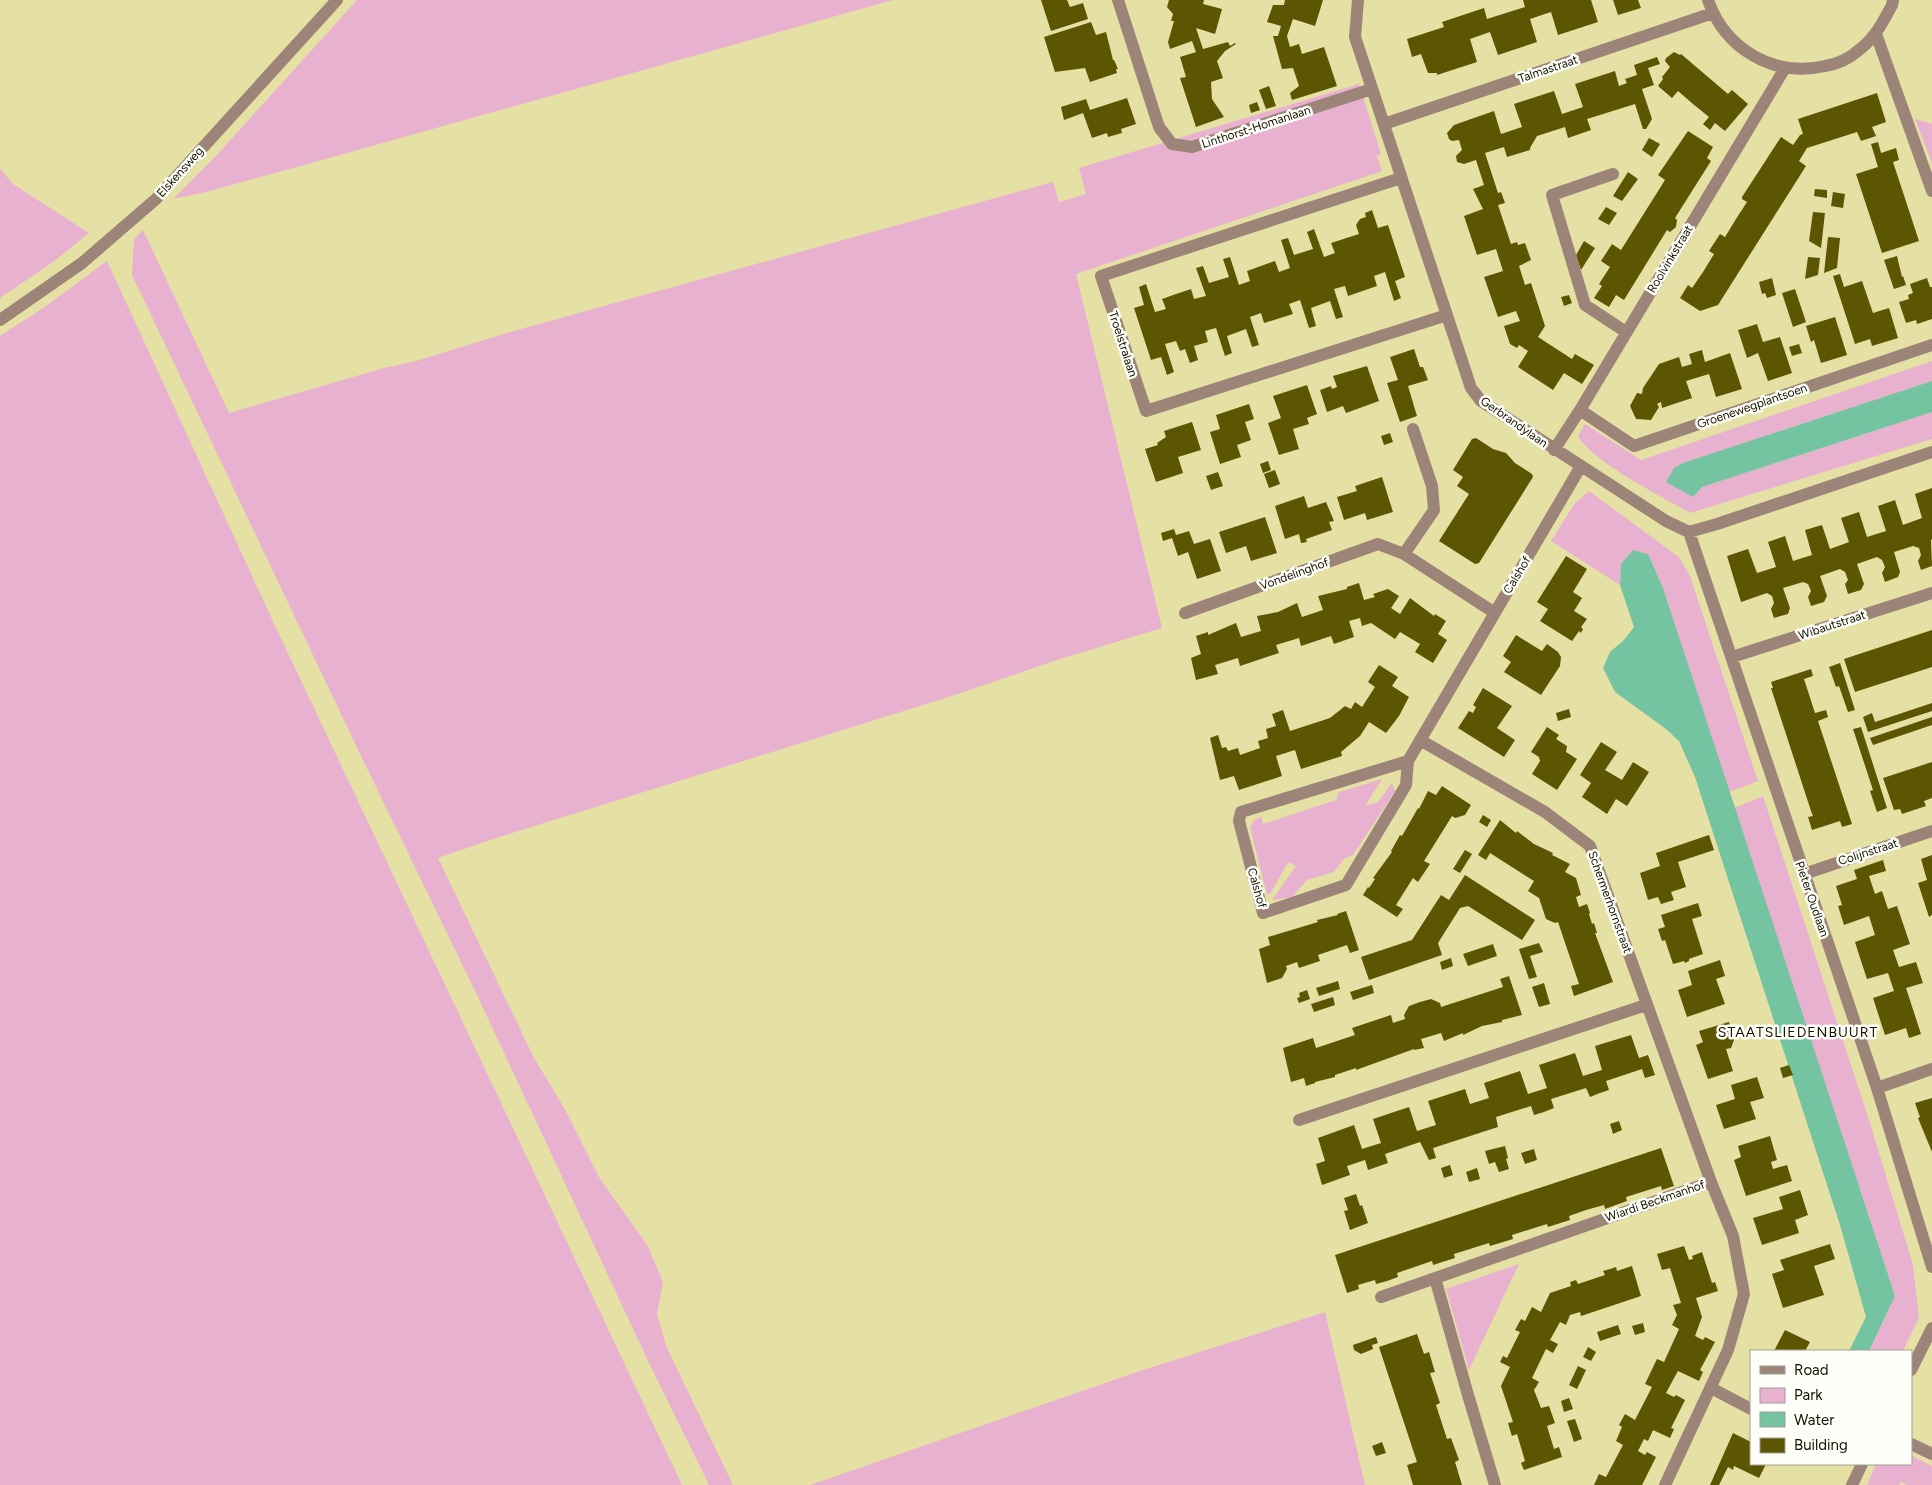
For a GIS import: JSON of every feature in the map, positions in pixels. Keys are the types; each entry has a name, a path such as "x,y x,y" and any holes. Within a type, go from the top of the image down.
{"street":[{"name":"Elskensweg","path":"0,320 82,263 156,199 337,0"},
{"name":"Linthorst-Homanlaan","path":"1118,0 1159,127 1172,144 1192,148 1372,89"},
{"name":"Gerbrandylaan","path":"1358,0 1355,37 1471,388 1481,401 1554,450 1666,521 1689,532"},
{"path":"1708,0 1722,28 1739,47 1760,61 1785,68 1810,70 1835,64 1858,52 1876,34 1893,0"},
{"name":"Talmastraat","path":"1384,124 1713,13"},
{"path":"1876,34 1932,191"},
{"name":"Roolvinkstraat","path":"1554,450 1580,410 1785,68"},
{"path":"1614,174 1552,195 1585,305 1626,332"},
{"name":"Troelstralaan","path":"1402,178 1101,276 1146,411 1447,315"},
{"name":"Groenewegplantsoen","path":"1580,410 1634,446 1932,345"},
{"path":"1404,554 1434,510 1432,486 1413,429"},
{"path":"1689,532 1932,452"},
{"name":"Calshof","path":"1408,761 1241,812 1239,821 1263,913 1346,885 1406,785 1408,761 1581,466"},
{"name":"Pieter Oudlaan","path":"1689,532 1877,1088 1932,1267"},
{"name":"Vondelinghof","path":"1185,613 1378,544 1404,554 1495,613"},
{"name":"Wibautstraat","path":"1732,657 1932,593"},
{"name":"Schermerhornstraat","path":"1420,740 1545,812 1590,846 1711,1182"},
{"name":"Colijnstraat","path":"1804,874 1932,831"},
{"path":"1299,1120 1646,1005"},
{"path":"1877,1088 1932,1070"},
{"name":"Wiardi Beckmanhof","path":"1381,1297 1711,1182 1733,1236 1744,1294 1728,1350 1665,1485"},
{"path":"1435,1278 1496,1485"},
{"path":"1912,1368 1932,1328"},
{"path":"1711,1388 1750,1408"},
{"path":"1912,1444 1932,1454"},
{"path":"1852,1485 1861,1465"}],"green space":[{"path":"357,0 893,0 308,164 206,192 173,199 215,157"},
{"path":"1359,84 1381,154 1377,156 1382,171 1076,274 1162,628 438,858 534,1058 566,1111 599,1177 647,1245 663,1282 657,1314 667,1348 733,1485 709,1485 648,1361 477,995 132,275 134,239 143,230 229,413 384,368 416,361 510,332 1053,182 1059,202 1086,194 1079,168"},
{"path":"1915,119 1932,124 1932,163"},
{"path":"0,168 13,184 89,233 53,262 0,298"},
{"path":"107,261 278,632 682,1485 0,1485 0,336 46,306"},
{"path":"1932,361 1932,381 1683,463 1693,497 1702,487 1932,412 1932,439 1690,513 1612,468 1586,446 1578,436 1585,424 1641,460"},
{"path":"1589,491 1679,557 1690,576 1758,781 1729,792 1663,588 1648,554 1633,550 1621,564 1620,585 1551,541 1575,503"},
{"path":"1382,779 1365,806 1378,802 1392,783 1395,791 1353,855 1344,859 1334,872 1307,880 1292,897 1272,900 1296,866 1288,862 1270,894 1267,895 1250,828 1254,820 1261,817 1263,824 1336,800 1339,792"},
{"path":"1763,796 1870,1123 1913,1265 1919,1318 1903,1350 1869,1350 1895,1296 1734,808"},
{"path":"1519,1264 1469,1370 1446,1289"},
{"path":"1325,1312 1365,1485 810,1485 1137,1372"},
{"path":"1912,1456 1932,1466 1932,1485 1907,1485 1901,1482 1899,1485 1867,1485 1876,1465 1912,1465"}],"water":[{"path":"1932,381 1932,412 1702,487 1693,497 1666,482 1674,468 1683,463"},
{"path":"1633,550 1648,554 1663,588 1895,1296 1869,1350 1850,1350 1866,1317 1840,1225 1695,777 1679,741 1666,729 1615,692 1603,668 1610,652 1624,640 1634,627 1620,585 1621,564"}],"building":[{"path":"1041,0 1067,0 1070,7 1083,3 1088,19 1051,31"},
{"path":"1169,0 1204,0 1203,4 1222,9 1215,34 1196,28 1203,49 1228,42 1230,46 1236,44 1225,51 1217,61 1223,78 1211,82 1212,99 1224,117 1196,127 1180,78 1186,77 1180,57 1196,52 1192,41 1170,49 1168,42 1174,21 1171,21 1173,14 1167,7"},
{"path":"1285,0 1323,0 1315,26 1293,19 1287,36 1290,47 1299,44 1302,54 1324,47 1337,86 1292,100 1290,93 1299,86 1293,68 1282,69 1273,36 1278,36 1281,26 1267,22 1273,5 1284,5"},
{"path":"1523,0 1591,0 1598,22 1558,35 1551,12 1530,19 1537,42 1498,55 1490,32 1470,39 1477,62 1437,75 1437,73 1428,73 1421,54 1412,57 1407,39 1444,27 1442,22 1484,8 1487,19 1525,7"},
{"path":"1613,0 1638,0 1641,8 1618,15"},
{"path":"1091,22 1096,35 1106,32 1113,60 1118,69 1116,69 1117,73 1090,82 1085,68 1055,72 1044,37"},
{"path":"1674,52 1681,54 1728,94 1732,90 1748,104 1725,131 1715,123 1710,130 1703,124 1709,117 1678,91 1672,98 1658,86 1670,67 1665,61 1666,58"},
{"path":"1657,57 1660,64 1648,68 1654,85 1642,89 1652,119 1646,129 1643,129 1635,104 1587,119 1591,130 1568,138 1565,127 1537,136 1530,150 1507,157 1504,147 1485,153 1498,193 1501,192 1505,203 1498,205 1511,244 1517,242 1518,245 1525,243 1531,260 1519,266 1525,285 1531,283 1545,326 1538,337 1572,359 1575,354 1594,365 1582,384 1564,373 1553,390 1518,367 1528,351 1519,345 1517,348 1510,344 1504,326 1520,321 1516,311 1498,317 1484,277 1503,271 1496,249 1477,255 1464,216 1483,209 1473,189 1484,185 1476,160 1464,164 1457,162 1456,156 1462,150 1459,140 1452,141 1447,133 1454,125 1494,111 1501,134 1522,127 1514,104 1554,91 1562,114 1583,107 1575,84 1615,71 1619,86 1627,83 1625,79 1637,75 1634,65"},
{"path":"1269,86 1276,106 1266,109 1259,90"},
{"path":"1877,93 1886,122 1872,127 1876,136 1861,141 1857,132 1807,148 1799,161 1806,166 1718,305 1700,311 1680,298 1688,285 1692,288 1714,254 1709,251 1720,234 1725,237 1747,202 1742,197 1781,137 1793,145 1800,135 1803,134 1798,119"},
{"path":"1127,98 1136,124 1121,129 1122,133 1108,137 1107,133 1092,138 1083,113 1064,120 1061,107 1086,99 1090,110"},
{"path":"1257,102 1260,110 1251,113 1249,105"},
{"path":"1688,131 1713,147 1707,158 1711,161 1675,218 1677,220 1676,227 1670,232 1667,230 1624,300 1616,295 1609,307 1594,298 1602,286 1599,284 1610,267 1601,261 1612,244 1621,250 1665,180 1658,175"},
{"path":"1649,138 1660,144 1652,157 1642,150"},
{"path":"1878,142 1881,153 1896,148 1899,160 1893,162 1919,241 1882,253 1856,174 1878,167 1871,144"},
{"path":"1628,172 1638,179 1622,201 1613,196"},
{"path":"1815,189 1827,190 1827,198 1814,196"},
{"path":"1833,192 1845,194 1843,208 1831,206"},
{"path":"1606,207 1617,213 1609,225 1598,219"},
{"path":"1372,210 1378,228 1388,225 1405,277 1395,281 1401,298 1394,301 1385,272 1374,276 1377,286 1348,296 1345,286 1334,289 1343,317 1336,319 1330,301 1311,308 1316,326 1309,328 1300,300 1289,304 1293,314 1264,323 1261,313 1250,317 1259,345 1252,347 1246,329 1227,336 1232,353 1225,356 1216,328 1205,331 1208,342 1194,346 1198,360 1190,363 1185,349 1180,351 1176,341 1165,344 1174,372 1167,375 1161,357 1151,360 1134,308 1144,305 1139,287 1146,284 1155,312 1166,309 1162,299 1191,289 1194,299 1206,296 1196,268 1203,266 1209,283 1229,277 1223,259 1230,257 1239,285 1250,281 1247,271 1275,261 1279,272 1290,268 1281,240 1288,238 1294,255 1313,249 1307,232 1314,229 1324,257 1335,253 1331,243 1359,234 1356,225 1360,219 1366,217 1365,213"},
{"path":"1813,212 1825,213 1821,248 1809,241"},
{"path":"1828,237 1840,238 1837,268 1824,273"},
{"path":"1584,241 1595,248 1581,270 1576,255"},
{"path":"1897,256 1906,285 1894,289 1884,260"},
{"path":"1808,257 1820,258 1818,275 1805,279"},
{"path":"1840,274 1844,287 1862,281 1873,313 1889,308 1898,338 1872,346 1870,339 1855,344 1833,276"},
{"path":"1772,278 1776,295 1767,298 1765,293 1762,294 1759,282"},
{"path":"1927,278 1930,287 1932,287 1932,319 1917,324 1916,320 1906,323 1899,302 1909,299 1908,295 1913,293 1910,284"},
{"path":"1795,289 1806,322 1793,327 1782,293"},
{"path":"1569,295 1572,303 1564,306 1561,297"},
{"path":"1835,317 1847,355 1821,363 1814,340 1811,342 1806,326"},
{"path":"1757,324 1763,342 1780,337 1792,373 1768,381 1758,353 1747,358 1738,330"},
{"path":"1799,344 1802,353 1792,356 1789,347"},
{"path":"1414,349 1420,367 1423,367 1428,380 1408,386 1417,416 1400,422 1387,383 1398,380 1390,357"},
{"path":"1702,350 1705,362 1730,353 1742,389 1716,397 1709,374 1686,381 1692,398 1662,408 1661,402 1657,404 1659,407 1651,420 1636,419 1630,406 1637,393 1642,394 1643,388 1659,364 1679,357 1682,367 1692,364 1689,354"},
{"path":"1367,366 1379,401 1346,413 1343,406 1327,412 1320,390 1331,386 1332,389 1337,387 1333,376"},
{"path":"1307,385 1317,414 1307,418 1309,424 1293,429 1299,449 1279,455 1268,423 1281,418 1273,396"},
{"path":"1249,404 1254,419 1245,422 1251,440 1237,445 1241,457 1220,464 1210,432 1220,429 1216,415"},
{"path":"1192,422 1201,450 1178,457 1183,473 1156,482 1145,449 1158,445 1157,443 1166,437 1164,431"},
{"path":"1390,433 1393,442 1384,445 1381,436"},
{"path":"1476,438 1493,449 1506,453 1515,463 1532,474 1533,477 1479,563 1475,564 1439,541 1469,494 1457,486 1463,477 1453,470 1472,439"},
{"path":"1268,461 1271,470 1263,473 1260,464"},
{"path":"1275,470 1280,484 1269,488 1264,474"},
{"path":"1218,472 1223,486 1211,490 1206,476"},
{"path":"1382,477 1393,512 1367,520 1365,513 1344,520 1337,497 1357,491 1355,486"},
{"path":"1932,488 1932,566 1921,570 1918,561 1921,555 1919,548 1913,546 1894,552 1900,572 1898,577 1885,582 1882,573 1885,567 1882,560 1877,557 1857,564 1864,584 1861,590 1848,594 1845,584 1848,580 1845,572 1840,569 1820,576 1827,596 1824,602 1811,606 1808,597 1811,591 1808,584 1803,582 1783,588 1790,608 1788,614 1774,618 1771,609 1774,603 1772,596 1767,593 1741,602 1727,556 1748,549 1757,573 1776,567 1768,542 1785,536 1793,561 1812,555 1805,530 1822,525 1830,549 1849,542 1841,518 1859,512 1867,537 1886,531 1878,506 1895,500 1903,525 1922,518 1915,494"},
{"path":"1304,496 1308,508 1326,502 1334,521 1329,522 1332,530 1306,539 1307,542 1301,543 1299,534 1285,539 1275,506"},
{"path":"1265,517 1277,553 1251,561 1246,546 1226,553 1219,532"},
{"path":"1174,529 1176,535 1189,531 1194,544 1210,539 1221,571 1197,579 1188,552 1178,556 1172,538 1163,541 1161,533"},
{"path":"1566,556 1587,569 1573,592 1582,598 1574,611 1587,619 1581,627 1583,629 1581,633 1579,631 1572,641 1540,621 1548,609 1537,602"},
{"path":"1359,583 1364,600 1375,597 1373,594 1388,589 1399,596 1391,608 1400,614 1410,598 1434,616 1435,614 1446,621 1438,634 1447,640 1433,663 1415,652 1420,644 1400,632 1395,639 1371,623 1362,626 1360,618 1349,621 1354,637 1334,644 1331,636 1301,646 1299,638 1276,645 1279,653 1240,666 1238,658 1215,665 1218,674 1196,680 1191,658 1201,654 1196,636 1208,632 1208,635 1236,623 1241,637 1261,631 1257,616 1278,612 1297,603 1302,617 1323,610 1318,596 1347,589 1347,587"},
{"path":"1932,630 1932,667 1855,692 1844,659"},
{"path":"1516,635 1542,651 1547,644 1558,652 1561,657 1560,666 1541,695 1504,672 1511,662 1503,656"},
{"path":"1840,663 1855,710 1848,712 1839,686 1836,687 1829,667"},
{"path":"1379,665 1398,677 1392,686 1409,697 1399,716 1386,733 1369,722 1360,736 1341,752 1342,756 1301,769 1295,750 1276,756 1282,776 1239,790 1234,776 1220,780 1210,738 1218,735 1222,748 1226,747 1228,751 1238,748 1240,755 1260,748 1258,741 1268,738 1266,729 1276,726 1272,714 1283,710 1290,731 1330,718 1345,706 1351,709 1355,702 1362,707 1375,687 1368,682"},
{"path":"1811,669 1813,676 1804,679 1815,713 1826,710 1828,717 1818,721 1852,824 1842,827 1840,821 1812,830 1808,817 1813,816 1771,688 1773,688 1771,682"},
{"path":"1483,688 1512,706 1497,728 1515,740 1504,757 1458,728 1469,711 1473,713 1476,707 1473,705"},
{"path":"1932,703 1932,711 1868,732 1863,717 1872,713 1875,722"},
{"path":"1569,709 1571,717 1558,721 1556,713"},
{"path":"1932,717 1932,725 1873,745 1870,738"},
{"path":"1547,727 1559,735 1556,739 1567,746 1566,752 1577,759 1557,790 1532,774 1540,761 1539,757 1531,752"},
{"path":"1861,727 1887,808 1877,812 1870,791 1873,790 1853,729"},
{"path":"1601,742 1617,752 1605,770 1622,780 1633,762 1649,772 1627,806 1616,799 1607,814 1582,797 1591,783 1580,775"},
{"path":"1932,762 1932,798 1924,801 1926,806 1902,814 1900,809 1894,810 1883,778"},
{"path":"1442,786 1471,805 1465,815 1455,818 1452,816 1424,861 1430,864 1418,882 1413,878 1396,905 1403,909 1397,917 1363,895 1392,852 1400,835 1402,836 1419,809 1428,791 1436,795"},
{"path":"1483,815 1491,820 1487,827 1479,822"},
{"path":"1500,820 1516,833 1517,831 1534,844 1570,864 1565,872 1576,878 1581,895 1576,897 1579,907 1587,904 1592,924 1594,923 1597,933 1595,933 1613,982 1574,996 1571,986 1579,984 1558,922 1555,923 1546,919 1539,898 1528,891 1534,881 1490,853 1486,860 1478,855"},
{"path":"1709,835 1714,850 1678,862 1686,887 1671,892 1674,900 1661,904 1658,897 1648,900 1640,873 1660,866 1656,853"},
{"path":"1465,850 1472,854 1460,873 1453,869"},
{"path":"1932,855 1932,915 1929,917 1918,883 1927,880 1921,859"},
{"path":"1883,860 1886,871 1869,876 1875,894 1882,891 1888,909 1897,906 1910,944 1893,950 1899,967 1916,962 1923,983 1906,988 1921,1034 1909,1038 1906,1028 1885,1035 1873,998 1894,991 1888,973 1867,979 1855,942 1875,935 1869,916 1844,925 1838,906 1842,905 1836,886 1857,879 1854,870"},
{"path":"1465,875 1535,920 1522,940 1468,906 1460,908 1438,943 1442,955 1369,980 1361,957 1412,940 1441,895 1449,900"},
{"path":"1698,903 1702,916 1692,919 1703,954 1689,959 1685,963 1684,961 1673,964 1665,940 1662,941 1658,929 1665,927 1661,915"},
{"path":"1346,911 1359,950 1350,953 1347,945 1318,955 1320,961 1299,968 1297,962 1286,966 1287,969 1282,978 1267,983 1259,949 1270,945 1268,937 1318,922 1317,920"},
{"path":"1539,943 1543,952 1530,956 1537,977 1529,979 1519,949"},
{"path":"1493,944 1497,956 1468,966 1463,954"},
{"path":"1451,958 1453,966 1442,970 1440,962"},
{"path":"1720,960 1725,976 1716,979 1725,1004 1687,1017 1678,990 1692,985 1688,971"},
{"path":"1509,976 1522,1015 1482,1026 1444,1041 1441,1033 1421,1039 1424,1048 1414,1049 1306,1086 1304,1078 1291,1082 1283,1048 1313,1038 1316,1048 1355,1035 1352,1028 1391,1015 1393,1023 1405,1019 1404,1015 1409,1006 1420,1002 1431,999 1440,1003 1441,1007 1503,987 1500,979"},
{"path":"1338,981 1340,989 1319,996 1316,988"},
{"path":"1544,983 1550,1004 1539,1007 1532,987"},
{"path":"1372,985 1374,993 1353,1000 1350,992"},
{"path":"1307,990 1310,999 1299,1003 1297,998 1300,997 1299,993"},
{"path":"1333,997 1335,1005 1314,1012 1311,1004"},
{"path":"1729,1022 1734,1040 1731,1048 1726,1049 1733,1071 1708,1079 1696,1045 1703,1042 1699,1031"},
{"path":"1631,1035 1639,1058 1648,1055 1655,1075 1645,1078 1642,1069 1606,1081 1609,1090 1590,1097 1586,1088 1551,1099 1554,1108 1544,1112 1534,1115 1531,1106 1496,1117 1498,1127 1433,1148 1436,1158 1429,1160 1420,1142 1385,1154 1388,1163 1368,1170 1365,1160 1347,1166 1350,1175 1322,1185 1316,1164 1325,1161 1318,1138 1354,1125 1362,1149 1381,1143 1373,1119 1409,1107 1417,1131 1436,1125 1428,1101 1465,1089 1470,1104 1489,1098 1484,1083 1520,1071 1528,1094 1547,1088 1539,1065 1575,1053 1583,1076 1602,1070 1595,1046"},
{"path":"1789,1065 1793,1075 1783,1078 1780,1068"},
{"path":"1757,1077 1764,1098 1750,1102 1756,1119 1724,1129 1716,1105 1735,1099 1731,1085"},
{"path":"1932,1098 1932,1152 1918,1118 1920,1117 1915,1103"},
{"path":"1619,1121 1622,1130 1613,1134 1610,1124"},
{"path":"1770,1136 1777,1160 1771,1162 1773,1169 1787,1165 1792,1181 1746,1196 1734,1160 1741,1157 1738,1146"},
{"path":"1505,1146 1509,1169 1499,1172 1495,1162 1489,1164 1485,1151"},
{"path":"1661,1148 1674,1186 1662,1190 1661,1186 1626,1197 1627,1201 1605,1209 1604,1205 1586,1210 1569,1216 1570,1220 1548,1227 1547,1224 1512,1235 1513,1239 1490,1246 1489,1243 1454,1254 1455,1258 1433,1265 1432,1261 1397,1273 1398,1277 1387,1281 1376,1284 1375,1280 1358,1285 1359,1289 1347,1293 1335,1255"},
{"path":"1534,1149 1537,1160 1525,1164 1521,1153"},
{"path":"1450,1165 1453,1175 1444,1178 1441,1168"},
{"path":"1477,1168 1480,1179 1469,1182 1466,1172"},
{"path":"1800,1190 1808,1215 1795,1220 1799,1233 1762,1245 1753,1218 1783,1209 1779,1197"},
{"path":"1356,1194 1368,1223 1350,1230 1344,1211 1348,1210 1344,1198"},
{"path":"1830,1244 1835,1259 1814,1266 1824,1295 1783,1308 1772,1274 1784,1270 1780,1260"},
{"path":"1684,1246 1689,1260 1693,1259 1692,1256 1702,1252 1712,1283 1715,1282 1718,1291 1696,1298 1702,1317 1695,1336 1703,1340 1705,1337 1715,1342 1700,1370 1703,1372 1699,1381 1678,1371 1666,1393 1674,1397 1676,1395 1685,1400 1671,1428 1674,1429 1670,1438 1653,1430 1648,1441 1644,1439 1638,1451 1645,1455 1647,1452 1656,1457 1642,1485 1594,1485 1599,1474 1606,1477 1623,1445 1616,1441 1622,1427 1619,1425 1625,1414 1635,1420 1652,1387 1645,1384 1657,1359 1664,1362 1679,1329 1672,1325 1677,1315 1673,1305 1681,1303 1670,1268 1662,1270 1657,1254"},
{"path":"1632,1266 1641,1296 1581,1316 1580,1312 1570,1315 1566,1325 1560,1322 1550,1340 1558,1344 1553,1353 1546,1349 1532,1378 1539,1382 1534,1390 1541,1408 1549,1406 1555,1423 1547,1426 1554,1449 1559,1447 1562,1457 1524,1470 1521,1463 1525,1461 1517,1434 1512,1436 1510,1430 1508,1423 1513,1422 1501,1386 1510,1367 1500,1362 1503,1356 1507,1358 1520,1332 1515,1330 1521,1319 1525,1321 1532,1307 1541,1312 1550,1293 1571,1286 1570,1282 1576,1280 1578,1284 1605,1275 1603,1271 1616,1267 1617,1271"},
{"path":"1643,1323 1645,1332 1635,1335 1632,1326"},
{"path":"1618,1325 1621,1334 1600,1341 1597,1332"},
{"path":"1785,1330 1810,1342 1806,1350 1775,1350"},
{"path":"1417,1334 1424,1354 1429,1352 1435,1372 1430,1373 1440,1403 1436,1405 1447,1439 1451,1438 1459,1460 1455,1462 1462,1485 1413,1485 1407,1465 1417,1462 1379,1347"},
{"path":"1376,1337 1378,1343 1372,1345 1373,1349 1361,1354 1354,1350 1353,1345"},
{"path":"1588,1347 1596,1352 1591,1361 1583,1357"},
{"path":"1578,1366 1586,1370 1577,1389 1569,1385"},
{"path":"1569,1398 1573,1409 1564,1412 1561,1401"},
{"path":"1575,1419 1582,1439 1574,1442 1567,1421"},
{"path":"1733,1433 1750,1442 1750,1465 1766,1465 1759,1478 1734,1466 1733,1470 1728,1467 1719,1485 1710,1485"},
{"path":"1382,1442 1386,1453 1376,1456 1372,1446"}],"district":[{"name":"STAATSLIEDENBUURT","path":"1798,1032"}]}
